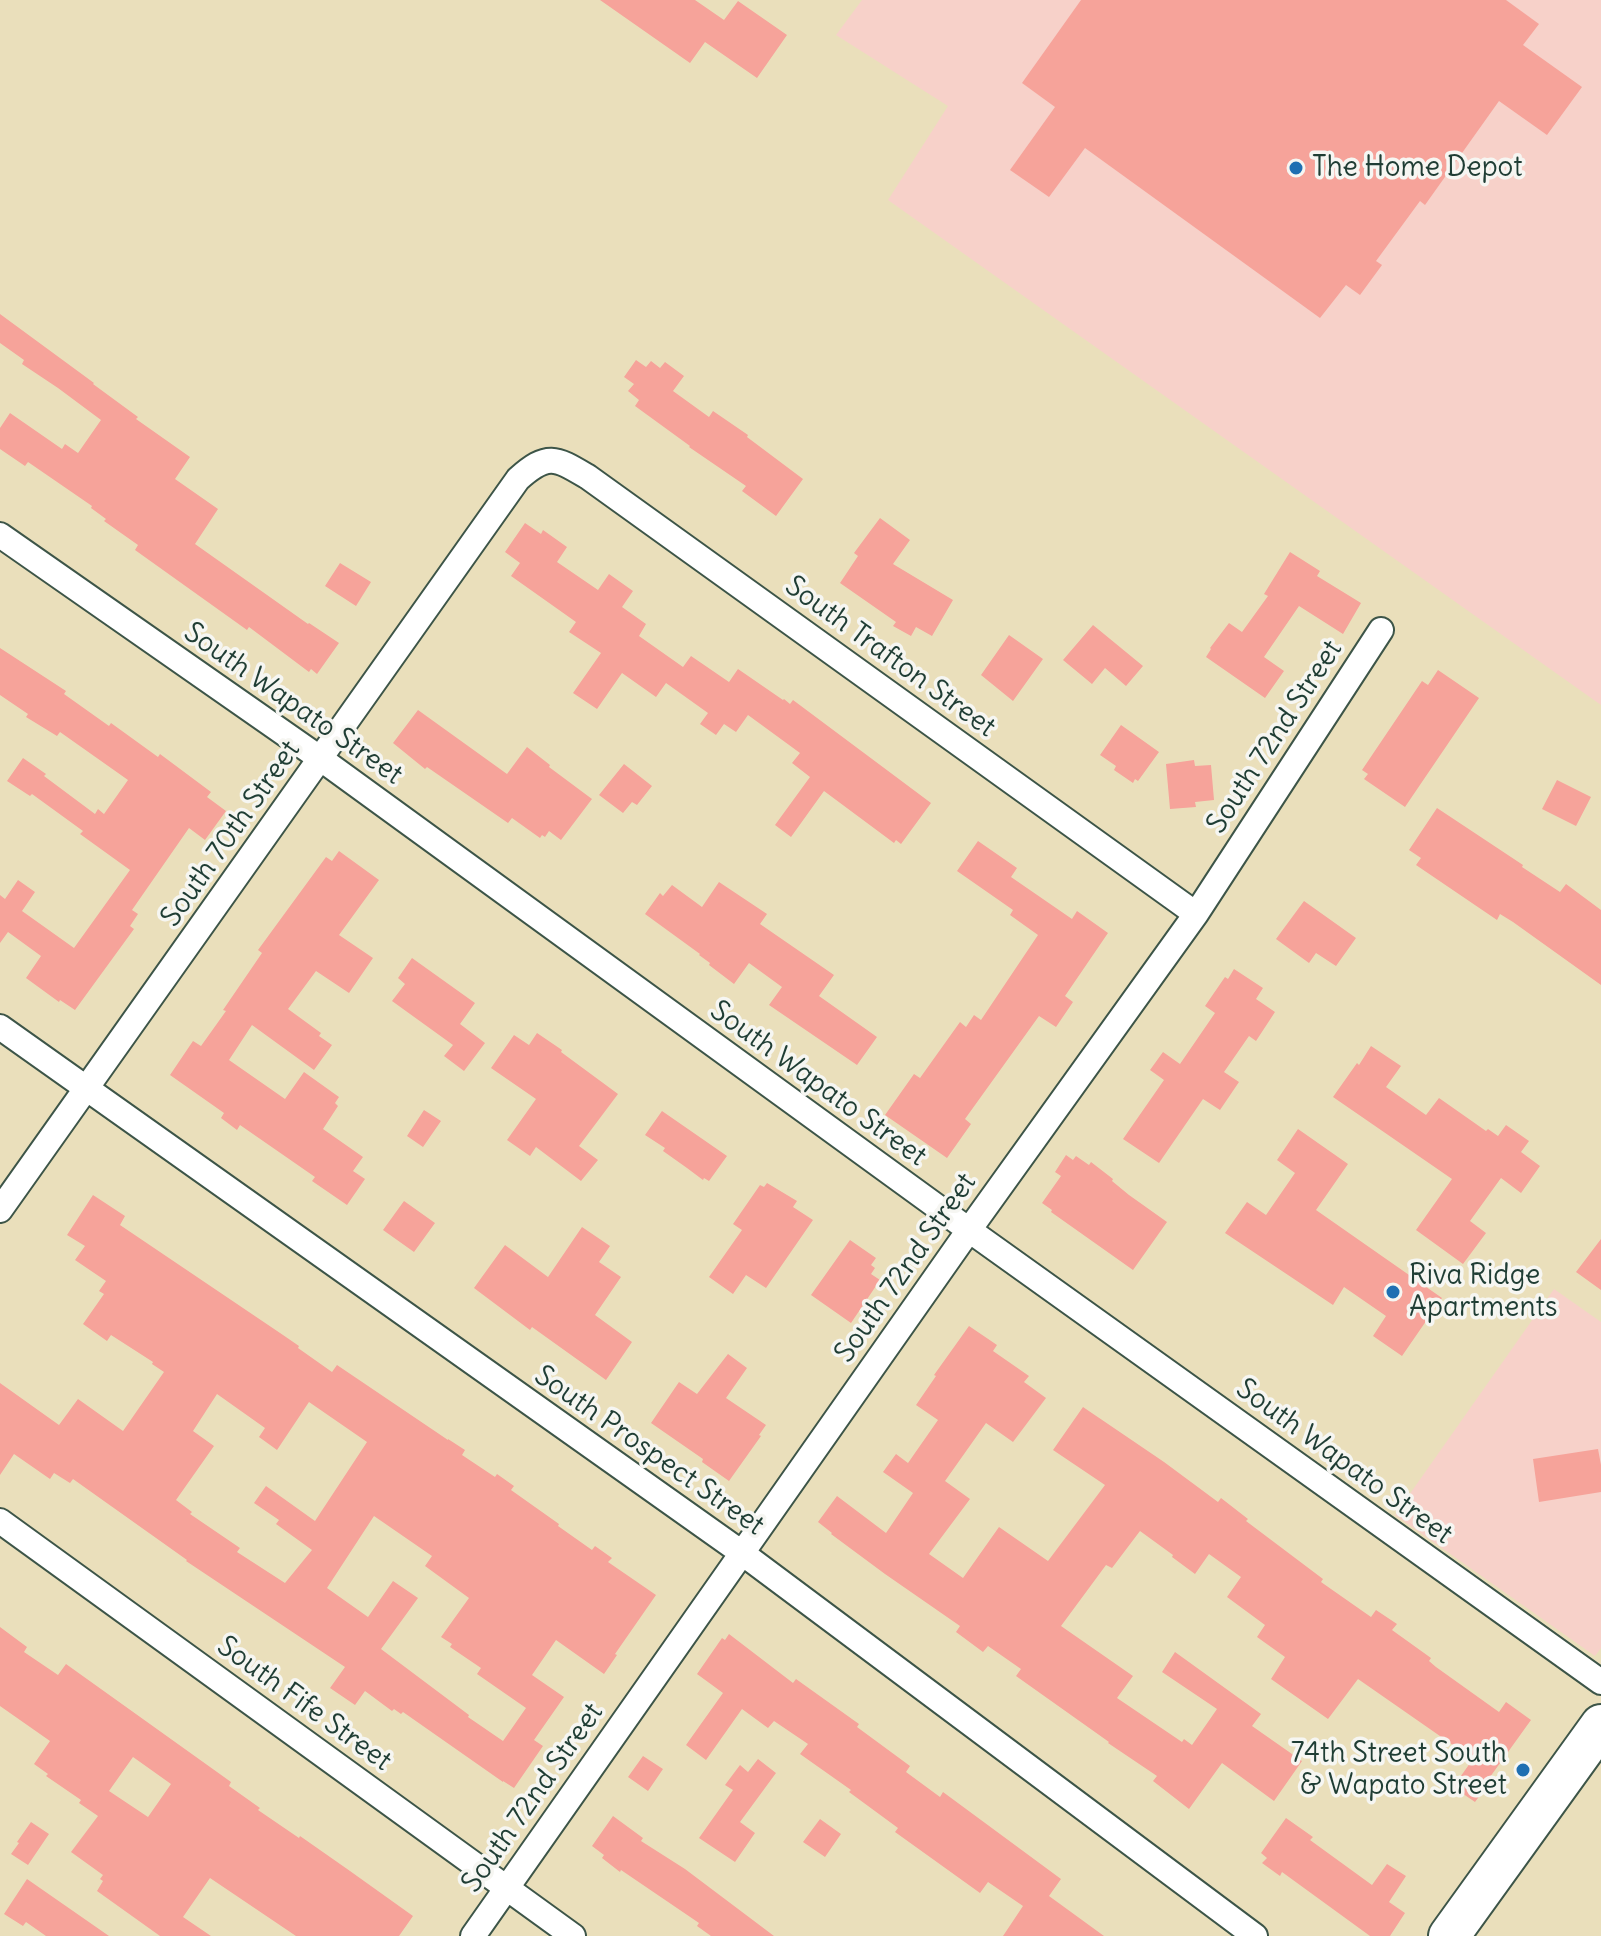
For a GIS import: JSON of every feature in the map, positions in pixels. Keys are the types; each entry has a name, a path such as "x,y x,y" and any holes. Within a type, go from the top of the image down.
{"main road":[{"path":"1449,1936 1601,1725"}],"street":[{"name":"South 70th Street","path":"0,1210 518,479 545,460"},
{"name":"South Trafton Street","path":"545,460 561,461 588,477 1196,914"},
{"name":"South Wapato Street","path":"0,535 321,759 969,1230 1601,1682"},
{"name":"South 72nd Street","path":"473,1936 969,1230 1196,914 1381,630"},
{"name":"South Prospect Street","path":"0,1027 742,1553 1255,1936"},
{"name":"South Fife Street","path":"0,1521 573,1936"}],"shaded area":[{"path":"862,0 1601,0 1601,705 888,200 948,106 836,35"},
{"path":"1554,1289 1601,1322 1601,1648 1595,1656 1395,1515"}],"building":[{"path":"600,0 695,0 724,20 738,1 787,35 757,78 705,42 690,63"},
{"name":"The Home Depot","path":"1081,0 1506,0 1539,24 1523,45 1582,87 1547,135 1499,101 1425,205 1420,201 1376,261 1382,265 1360,295 1346,285 1320,318 1085,148 1049,197 1010,170 1055,107 1022,83"},
{"path":"0,314 190,457 175,479 218,509 195,544 339,643 317,674 311,669 309,672 249,627 247,630 135,550 138,545 104,521 106,519 92,506 28,462 25,466 0,449 0,428 10,413 62,449 65,444 78,453 101,420 22,364 24,360 0,343"},
{"path":"636,360 646,367 651,361 660,368 665,362 684,376 673,391 709,417 713,411 803,479 776,516 742,491 746,486 635,406 639,400 628,391 634,384 624,377"},
{"path":"880,518 910,540 893,564 953,600 932,636 916,627 911,636 893,626 896,622 840,583 858,556 854,553"},
{"path":"525,523 541,534 543,530 567,547 557,562 598,590 609,574 633,591 622,607 646,624 639,636 683,667 691,656 729,682 738,669 790,704 793,700 931,803 901,844 896,840 894,843 824,791 791,837 775,825 810,777 792,763 800,753 748,715 736,732 724,724 716,735 700,724 708,713 666,683 656,697 622,673 597,709 573,693 601,653 569,632 576,622 511,576 520,563 505,552"},
{"path":"1290,552 1320,571 1317,576 1361,603 1343,634 1299,606 1264,657 1284,671 1265,698 1206,657 1229,623 1242,632 1268,596 1264,594"},
{"path":"340,563 371,582 356,606 325,586"},
{"path":"1093,625 1143,666 1126,686 1105,668 1092,684 1063,660"},
{"path":"1009,635 1043,659 1013,701 981,675"},
{"path":"0,648 66,691 64,694 109,726 111,723 158,757 160,754 211,792 207,797 226,811 205,840 189,828 132,910 138,914 130,926 134,929 75,1010 26,978 41,956 8,932 0,943 0,895 5,899 18,880 35,892 22,911 74,948 130,870 32,794 30,796 7,781 23,758 95,814 98,809 104,814 128,780 60,732 57,736 26,717 28,714 0,695"},
{"path":"1438,670 1479,698 1405,807 1364,779 1368,774 1362,770 1422,681 1428,685"},
{"path":"418,710 507,774 527,747 592,799 561,840 549,831 540,838 512,818 508,823 427,767 425,769 393,743"},
{"path":"1121,725 1159,752 1138,781 1135,779 1133,783 1100,755"},
{"path":"1194,760 1195,766 1211,765 1214,800 1195,802 1196,807 1170,809 1166,764"},
{"path":"624,764 652,786 637,805 632,802 623,813 599,795"},
{"path":"1557,780 1591,797 1576,826 1542,809"},
{"path":"1437,808 1560,892 1566,884 1601,910 1601,985 1513,922 1500,914 1497,920 1416,865 1421,858 1409,850"},
{"path":"978,841 1017,868 1011,877 1072,919 1077,911 1108,933 1065,996 1073,1002 1056,1027 1039,1016 965,1119 971,1124 947,1158 885,1115 914,1074 920,1078 960,1022 966,1027 974,1015 981,1020 1038,935 1010,915 1013,910 957,871"},
{"path":"339,851 379,880 339,935 373,958 349,993 316,971 288,1009 332,1045 314,1070 252,1025 229,1060 285,1099 304,1072 339,1097 335,1103 338,1106 323,1129 363,1157 353,1171 365,1179 347,1205 312,1181 315,1177 240,1125 237,1130 221,1118 224,1113 170,1075 193,1041 201,1046 262,953 258,950 326,857 332,861"},
{"path":"719,882 767,914 760,924 834,975 819,996 877,1037 857,1065 769,1005 782,987 749,963 734,984 700,954 645,914 660,893 663,896 672,885 702,907"},
{"path":"1304,901 1356,938 1336,966 1316,953 1309,963 1276,939"},
{"path":"412,958 475,1003 460,1024 485,1043 464,1071 444,1056 453,1045 392,1001 405,984 398,978"},
{"path":"1234,969 1263,988 1256,999 1275,1012 1256,1041 1249,1036 1224,1072 1239,1082 1220,1110 1203,1099 1159,1163 1123,1139 1164,1080 1150,1070 1163,1052 1180,1064 1215,1013 1205,1006"},
{"path":"537,1033 618,1094 579,1146 598,1160 581,1181 536,1147 530,1156 507,1140 536,1099 491,1068 514,1035 529,1045"},
{"path":"1371,1046 1401,1066 1386,1087 1426,1115 1439,1098 1498,1136 1506,1125 1529,1141 1521,1152 1540,1166 1521,1193 1501,1178 1470,1221 1486,1233 1463,1264 1416,1230 1452,1179 1333,1097"},
{"path":"424,1110 441,1121 423,1147 407,1136"},
{"path":"662,1111 727,1156 709,1181 703,1180 645,1135"},
{"path":"1298,1129 1348,1164 1316,1210 1442,1298 1402,1356 1373,1336 1386,1316 1344,1287 1333,1305 1225,1233 1247,1202 1266,1215 1295,1173 1277,1160"},
{"path":"1066,1155 1073,1160 1076,1156 1089,1165 1091,1162 1167,1222 1133,1270 1042,1203 1061,1176 1055,1172"},
{"path":"767,1183 797,1201 793,1207 813,1220 766,1288 746,1275 733,1294 709,1277 742,1230 733,1224 760,1185 764,1187"},
{"path":"93,1195 125,1216 120,1225 299,1346 332,1372 337,1365 465,1450 462,1455 514,1486 511,1490 592,1550 595,1546 612,1558 608,1562 656,1595 604,1674 556,1640 532,1675 564,1697 534,1740 543,1746 514,1788 403,1712 392,1711 365,1691 355,1705 330,1688 345,1667 186,1561 73,1479 70,1483 54,1473 50,1479 14,1454 0,1475 0,1383 59,1425 78,1399 123,1431 164,1372 111,1335 107,1341 83,1324 104,1294 99,1291 106,1281 75,1260 85,1246 67,1235","holes":["217,1394 265,1428 259,1437 277,1450 309,1402 367,1442 315,1521 266,1486 254,1503 279,1520 276,1524 312,1550 285,1583 237,1552 240,1548 190,1514 192,1512 176,1500 214,1446 193,1431","374,1516 432,1556 425,1566 469,1598 441,1637 481,1668 477,1674 526,1708 503,1741 381,1649 418,1598 393,1581 368,1617 327,1588"]},
{"path":"404,1201 435,1223 414,1252 383,1230"},
{"path":"582,1227 610,1246 599,1262 621,1277 595,1315 632,1342 606,1380 532,1327 530,1330 474,1288 505,1245 548,1277"},
{"path":"1601,1239 1601,1290 1576,1272"},
{"path":"850,1240 876,1258 871,1265 875,1268 871,1274 880,1280 851,1323 811,1295"},
{"path":"969,1326 997,1345 993,1351 1029,1376 1024,1382 1046,1398 1013,1442 986,1423 945,1481 970,1499 929,1554 963,1578 999,1527 1048,1561 1105,1485 1053,1450 1083,1407 1218,1502 1221,1498 1248,1519 1246,1521 1323,1579 1321,1582 1371,1617 1376,1610 1397,1624 1392,1630 1431,1658 1429,1661 1436,1667 1499,1712 1506,1702 1531,1720 1475,1802 1453,1787 1473,1759 1358,1679 1328,1719 1271,1679 1285,1657 1257,1637 1265,1625 1227,1597 1241,1577 1209,1554 1195,1574 1140,1531 1112,1568 1106,1565 1061,1626 1133,1676 1117,1698 1182,1742 1184,1739 1192,1745 1217,1709 1162,1672 1175,1652 1261,1714 1252,1726 1302,1761 1274,1801 1222,1763 1189,1809 1153,1781 1157,1776 1016,1676 1021,1669 988,1646 983,1652 956,1632 960,1626 818,1522 837,1496 886,1533 913,1493 883,1472 896,1454 908,1463 938,1420 916,1405"},
{"path":"728,1354 747,1368 726,1398 766,1425 729,1481 651,1423 679,1382 697,1394"},
{"path":"1598,1449 1601,1492 1539,1502 1533,1459"},
{"path":"0,1627 27,1647 24,1652 58,1675 66,1664 231,1782 229,1786 260,1808 258,1810 413,1916 399,1936 296,1936 210,1878 183,1917 211,1936 160,1936 97,1891 103,1875 71,1852 98,1816 34,1764 50,1741 0,1706","holes":["133,1757 171,1784 148,1817 109,1791"]},
{"path":"729,1634 793,1683 796,1679 859,1724 857,1727 910,1766 906,1772 940,1797 943,1792 1061,1879 1049,1896 1104,1936 1003,1936 1023,1906 988,1882 980,1893 895,1832 898,1828 800,1754 808,1744 774,1721 768,1728 742,1709 706,1760 686,1745 723,1693 697,1674 722,1638 725,1640"},
{"path":"643,1756 663,1769 648,1791 628,1777"},
{"path":"758,1759 776,1773 740,1822 755,1833 735,1862 699,1838 733,1790 725,1785 740,1765 748,1772"},
{"path":"613,1816 643,1838 641,1841 685,1869 774,1936 711,1936 697,1926 699,1923 620,1872 592,1846"},
{"path":"1286,1818 1313,1837 1310,1840 1372,1885 1387,1864 1406,1876 1389,1902 1405,1913 1390,1936 1370,1936 1282,1872 1280,1876 1262,1863 1267,1858 1261,1853"},
{"path":"820,1819 841,1834 825,1857 803,1842"},
{"path":"31,1822 49,1834 28,1865 11,1854"},
{"path":"27,1879 109,1936 46,1936 26,1922 23,1926 4,1914"}],"place":[{"name":"The Home Depot","path":"1296,168"},
{"name":"Riva Ridge Apartments","path":"1393,1292"},
{"name":"74th Street South & Wapato Street","path":"1523,1770"}]}
